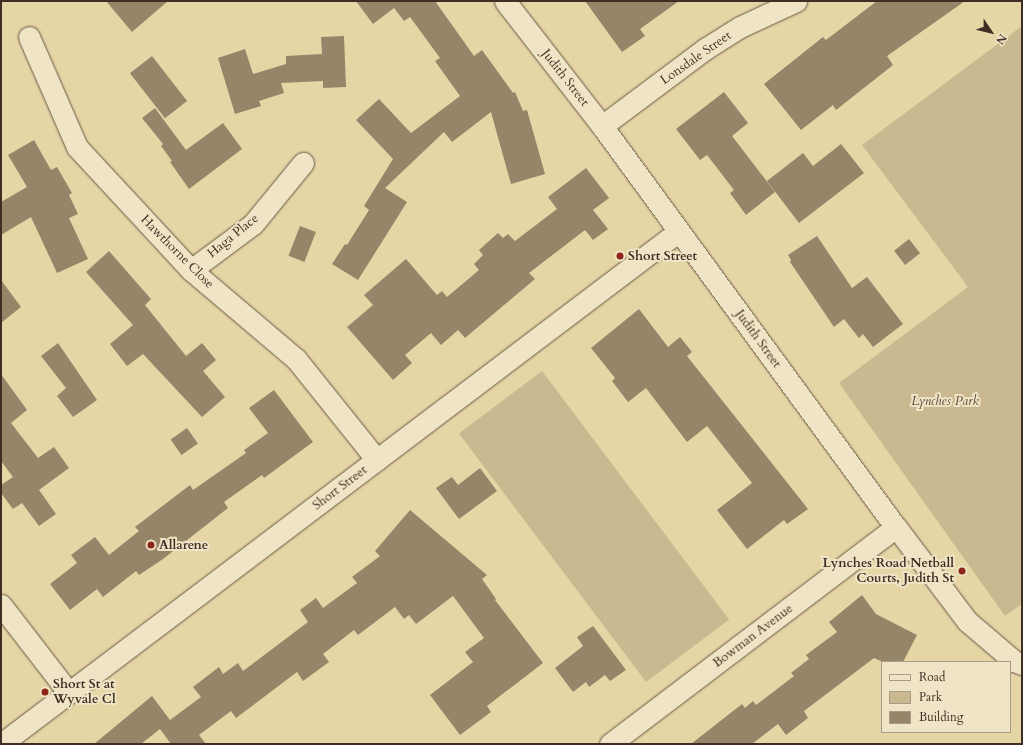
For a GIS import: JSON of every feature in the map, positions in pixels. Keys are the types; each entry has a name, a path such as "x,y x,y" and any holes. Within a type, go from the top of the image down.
{"street":[{"name":"Judith Street","path":"505,1 602,126 896,527 967,621 1014,661 1022,664"},
{"name":"Lonsdale Street","path":"602,126 705,49 740,27 796,1"},
{"name":"Hawthorne Close","path":"29,37 77,147 191,270 296,359 377,460"},
{"name":"Haga Place","path":"191,270 253,224 303,163"},
{"name":"Short Street","path":"1,744 679,231"},
{"name":"Bowman Avenue","path":"610,744 896,527"},
{"path":"1,605 69,693"}],"green space":[{"name":"Lynches Park","path":"1022,26 1022,604 1005,616 839,383 968,287 862,145"},
{"path":"542,371 729,619 646,682 459,434"}],"building":[{"path":"106,1 168,1 132,32"},
{"path":"356,1 435,1 474,56 482,50 513,93 515,92 523,111 527,110 545,174 511,184 491,112 452,142 444,132 385,188 407,202 358,280 332,264 345,244 347,245 369,210 364,206 393,159 356,120 379,99 411,133 460,96 435,61 440,58 410,17 404,21 394,8 373,24"},
{"path":"585,1 679,1 640,29 645,36 622,52"},
{"path":"877,1 965,1 887,56 893,65 836,110 833,105 801,130 764,84 823,37 826,40"},
{"path":"344,36 346,87 323,88 323,81 281,83 284,93 259,101 261,106 235,114 218,58 245,49 253,74 286,64 286,56 322,54 321,37"},
{"path":"152,56 187,101 165,118 130,73"},
{"path":"724,92 748,123 732,136 775,192 746,215 730,193 734,190 707,155 700,160 676,129"},
{"path":"155,108 186,150 223,123 242,149 189,189 170,162 172,161 161,146 163,144 142,118"},
{"path":"34,140 51,170 57,167 72,193 69,195 78,214 69,218 88,259 57,273 31,217 1,235 1,202 27,187 8,155"},
{"path":"841,144 864,173 799,223 767,181 803,153 813,166"},
{"path":"586,168 609,198 593,210 608,229 593,240 585,230 529,273 535,279 465,338 458,330 441,345 431,333 405,355 412,363 393,380 347,327 373,305 364,295 406,259 437,295 442,291 447,297 479,270 474,264 483,255 479,250 498,233 503,238 508,234 515,241 557,209 548,197"},
{"path":"300,226 316,232 304,262 289,256"},
{"path":"817,236 852,288 867,277 903,324 873,347 863,334 859,338 844,319 834,327 790,262 791,260 788,255"},
{"path":"909,239 920,253 905,265 894,251"},
{"path":"109,251 151,299 145,305 186,356 202,343 216,360 203,371 225,397 202,417 143,354 127,366 110,344 133,325 86,272"},
{"path":"1,280 21,307 1,323"},
{"path":"639,309 668,347 680,337 692,352 687,356 808,509 787,524 784,520 747,549 717,510 752,483 707,426 687,442 646,388 628,402 612,381 615,378 591,348"},
{"path":"58,343 97,400 73,417 57,396 66,388 41,356"},
{"path":"1,374 27,410 11,423 38,458 54,447 69,468 39,490 56,514 39,526 22,503 13,509 1,493 1,485 13,477 1,461"},
{"path":"274,390 313,442 264,478 262,475 224,502 228,508 163,559 139,575 136,571 103,597 97,589 70,610 50,584 77,563 71,555 95,537 109,555 139,531 135,527 190,485 193,490 246,453 244,450 268,433 249,408"},
{"path":"187,428 198,444 182,455 171,439"},
{"path":"480,468 497,491 459,519 436,488 452,477 458,485"},
{"path":"410,510 487,575 482,579 496,599 495,600 543,663 487,706 491,712 460,735 430,695 473,662 465,652 484,638 453,596 416,624 409,615 404,619 395,607 358,635 354,630 323,654 329,662 303,681 297,672 236,718 231,711 199,735 206,744 171,744 160,729 141,744 94,744 152,696 170,720 201,697 193,687 219,667 223,674 238,663 243,671 308,622 300,610 316,598 323,608 357,583 352,577 380,556 375,551"},
{"path":"862,595 876,614 917,635 904,661 881,661 874,658 804,711 808,718 786,735 778,724 752,744 691,744 742,704 745,708 753,701 756,705 794,676 791,673 809,659 806,655 837,632 829,622"},
{"path":"593,626 626,670 610,681 605,675 589,687 586,682 573,692 555,668 583,646 577,637"}],"place":[{"name":"Short Street","path":"620,256"},
{"name":"Allarene","path":"151,545"},
{"name":"Lynches Road Netball Courts, Judith St","path":"962,571"},
{"name":"Short St at Wyvale Cl","path":"45,692"}]}
